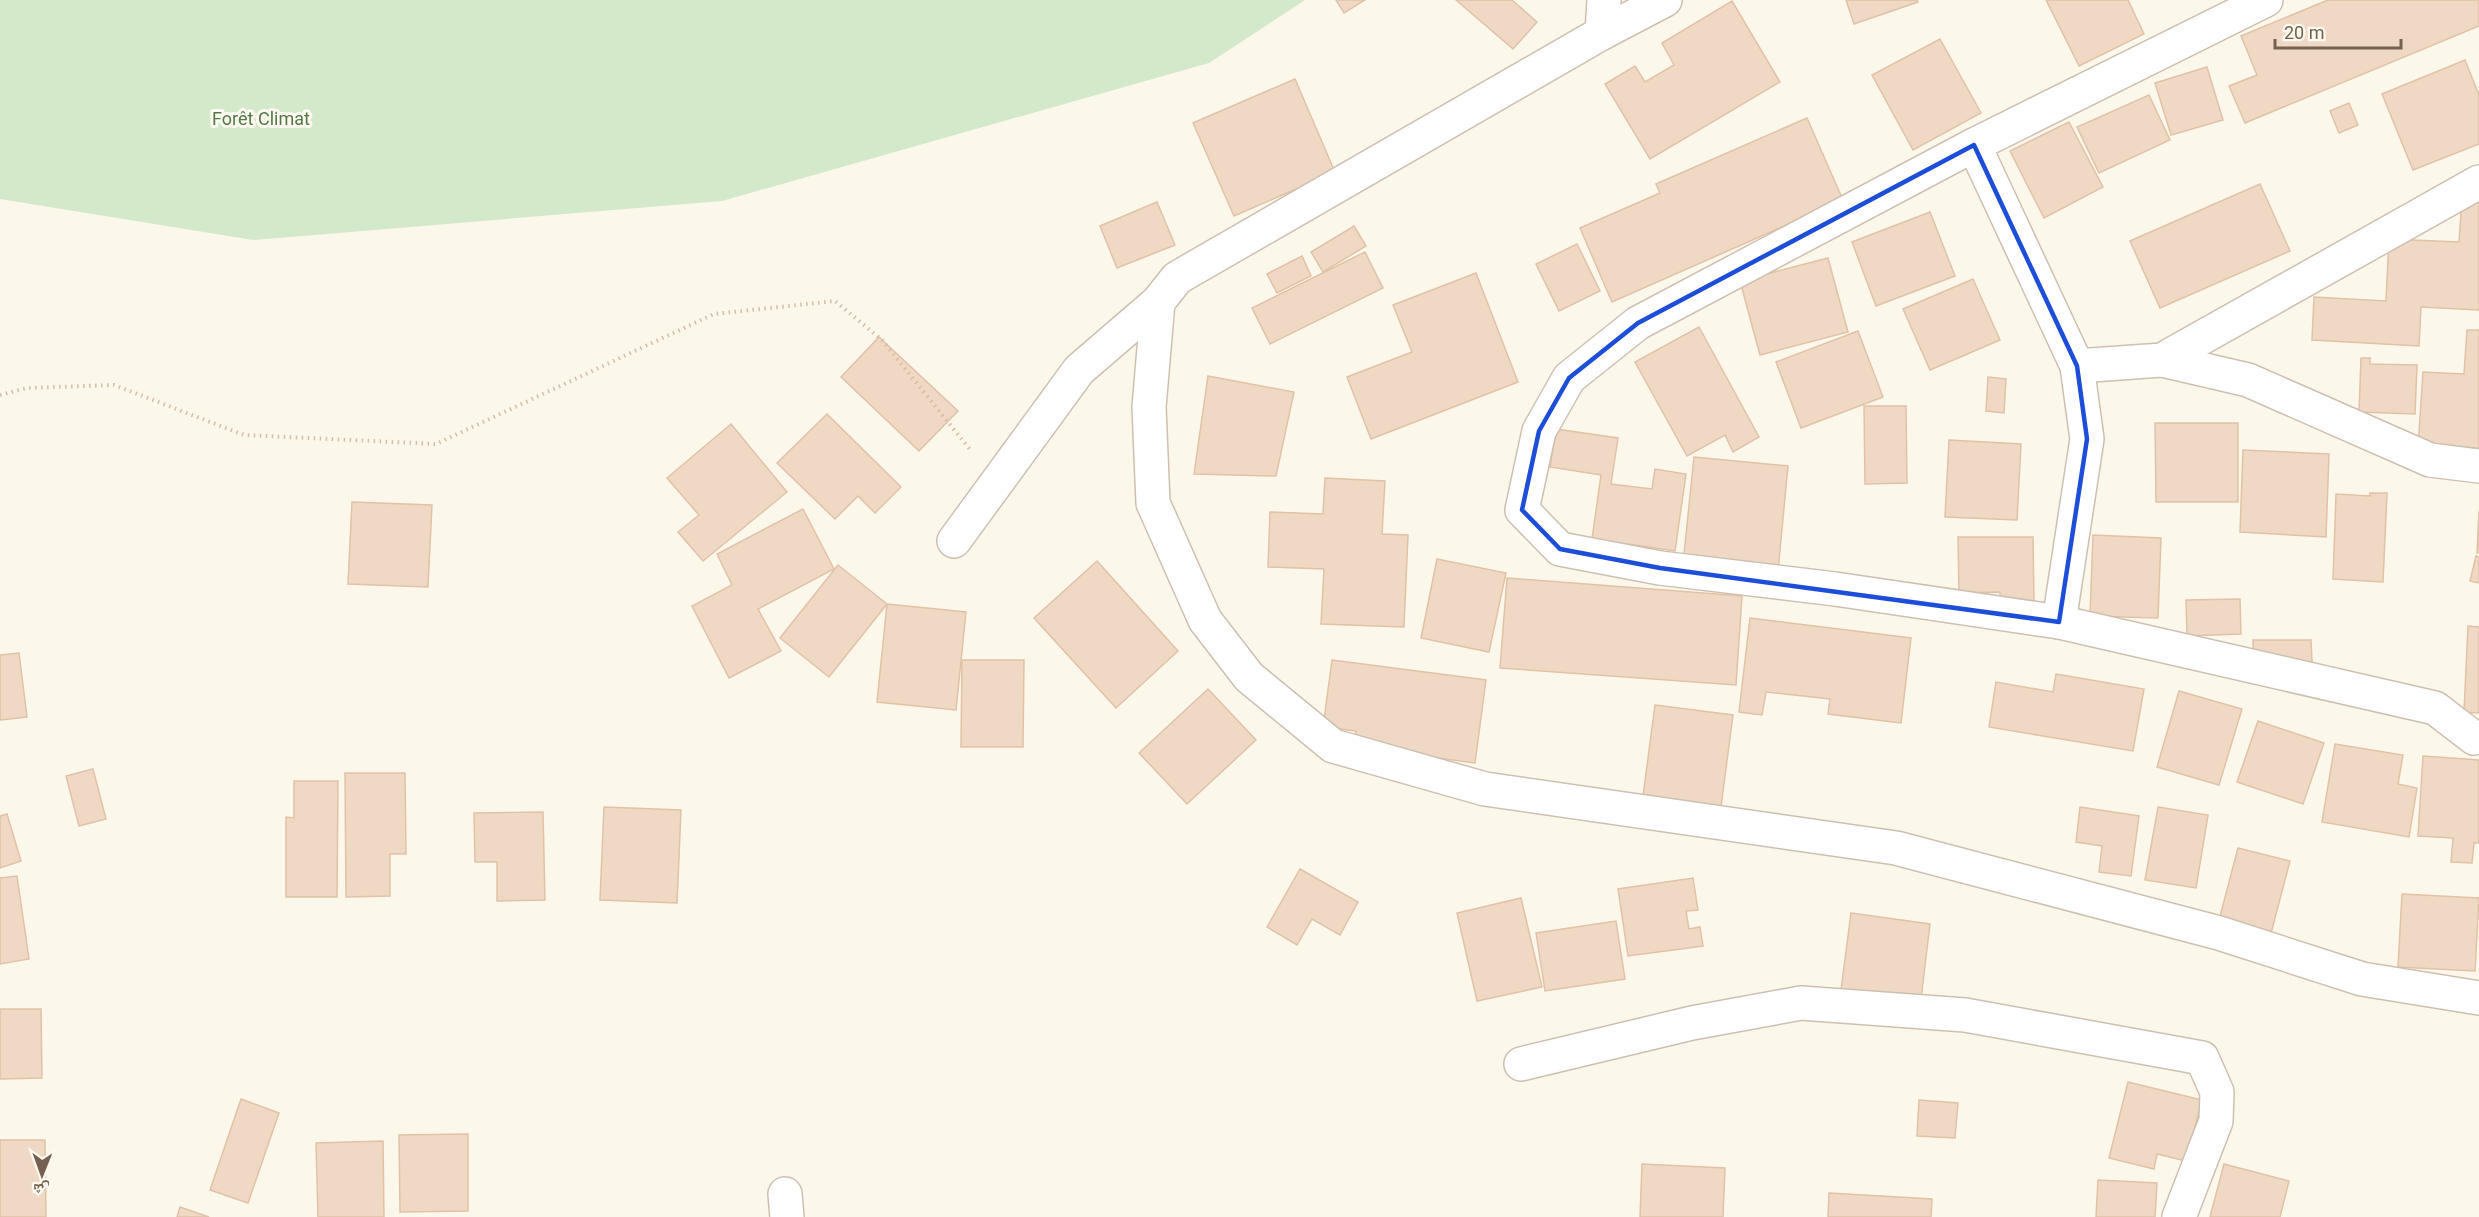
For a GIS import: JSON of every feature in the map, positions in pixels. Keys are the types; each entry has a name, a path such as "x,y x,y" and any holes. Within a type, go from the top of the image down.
{"street":[{"path":"1602,33 1604,0"},
{"path":"954,541 1079,370 1158,302 1178,278 1602,33 1665,0"},
{"path":"2266,0 1974,145 1638,323 1569,378 1539,431 1522,510 1560,549 1660,568 1836,589 2059,622 2435,708 2474,738"},
{"path":"1974,145 2077,366 2087,439 2059,622"},
{"path":"2162,360 2479,182"},
{"path":"1158,302 1149,407 1153,503 1205,621 1249,677 1334,746 1485,789 1896,848 2219,933 2362,979 2479,998"},
{"path":"2077,366 2162,360 2248,380 2430,460 2479,466"},
{"path":"1521,1064 1692,1023 1801,1003 1965,1015 2202,1058 2217,1092 2216,1120 2179,1217"}],"path":[{"path":"0,395 27,388 114,385 244,435 436,444 714,314 835,301 882,340 976,457"}],"highlighted area":[{"path":"1974,145 2077,366 2087,439 2059,622 1660,568 1560,549 1522,510 1539,431 1569,378 1638,323"}],"green space":[{"name":"Forêt Climat","path":"0,0 1305,0 1209,63 722,201 253,240 0,199"}],"building":[{"path":"1336,0 1365,0 1344,13"},
{"path":"1456,0 1512,0 1537,22 1513,49"},
{"path":"1846,0 1917,0 1918,2 1854,24"},
{"path":"2046,0 2128,0 2144,34 2079,66"},
{"path":"2328,0 2479,0 2479,26 2245,123 2229,86 2257,75 2241,36"},
{"path":"1732,1 1780,82 1650,159 1605,84 1635,66 1645,82 1674,65 1662,43"},
{"path":"1940,39 1981,113 1913,150 1872,75"},
{"path":"2465,60 2479,95 2479,144 2413,170 2382,94"},
{"path":"2207,67 2223,120 2171,135 2155,83"},
{"path":"1295,79 1335,172 1234,216 1193,123"},
{"path":"2149,95 2170,140 2099,173 2077,127"},
{"path":"2349,103 2358,125 2339,133 2330,111"},
{"path":"1807,118 1843,200 1612,302 1580,228 1660,193 1656,184"},
{"path":"2069,122 2103,187 2044,218 2010,151"},
{"path":"2260,184 2290,251 2160,308 2130,241"},
{"path":"2462,198 2479,199 2479,310 2421,307 2419,346 2312,340 2314,297 2386,301 2389,239 2459,242"},
{"path":"1157,202 1175,245 1117,268 1100,226"},
{"path":"1930,212 1955,276 1876,306 1852,242"},
{"path":"1354,226 1366,246 1323,272 1311,252"},
{"path":"1577,244 1600,291 1559,311 1536,264"},
{"path":"1365,252 1383,288 1270,344 1252,308"},
{"path":"1302,256 1311,276 1277,293 1267,274"},
{"path":"1828,258 1848,332 1760,355 1740,281"},
{"path":"1476,273 1518,382 1371,439 1347,377 1412,352 1393,305"},
{"path":"1973,279 2000,340 1930,370 1903,309"},
{"path":"1699,327 1759,437 1733,452 1725,435 1687,456 1635,362"},
{"path":"2467,330 2479,330 2479,452 2418,448 2423,372 2464,374"},
{"path":"1858,331 1883,397 1801,428 1776,362"},
{"path":"879,337 958,411 919,451 841,377"},
{"path":"2361,358 2370,358 2370,364 2417,365 2415,414 2359,412"},
{"path":"1208,376 1294,392 1276,476 1194,474"},
{"path":"1988,377 2006,379 2004,413 1986,411"},
{"path":"1864,406 1906,406 1907,483 1865,484"},
{"path":"827,414 901,487 875,513 858,496 835,519 777,463"},
{"path":"2155,423 2238,423 2238,502 2156,502"},
{"path":"731,424 787,492 703,561 678,532 699,515 667,478"},
{"path":"1556,429 1618,438 1611,484 1652,489 1655,469 1686,474 1675,551 1592,539 1601,475 1550,467"},
{"path":"1949,440 2021,444 2017,520 1945,517"},
{"path":"2243,450 2329,454 2326,537 2240,532"},
{"path":"1694,457 1788,466 1778,571 1718,565 1719,558 1684,554"},
{"path":"1325,478 1385,481 1382,534 1408,535 1404,627 1321,624 1324,569 1268,567 1270,512 1323,514"},
{"path":"2370,493 2387,493 2383,582 2333,579 2336,494 2370,496"},
{"path":"352,502 432,505 428,587 348,584"},
{"path":"803,509 834,569 758,609 781,651 729,678 692,606 732,585 717,554"},
{"path":"2479,510 2479,553 2477,553"},
{"path":"2093,535 2161,538 2158,618 2090,616"},
{"path":"1958,537 2033,537 2034,603 2000,604 2000,592 1959,593"},
{"path":"2476,556 2479,557 2479,583 2470,581"},
{"path":"1437,559 1506,573 1489,652 1421,638"},
{"path":"1097,561 1178,651 1116,708 1034,618"},
{"path":"838,565 887,604 829,677 780,638"},
{"path":"1507,578 1742,596 1736,685 1500,668"},
{"path":"2240,599 2241,634 2187,636 2186,600"},
{"path":"887,604 966,612 956,710 877,702"},
{"path":"1750,618 1911,638 1901,723 1828,714 1830,699 1766,692 1762,715 1739,712"},
{"path":"2468,626 2479,627 2479,713 2464,712"},
{"path":"2253,640 2311,640 2312,662 2253,663"},
{"path":"19,653 27,717 0,720 0,655"},
{"path":"962,660 1024,660 1023,747 961,747"},
{"path":"1332,660 1486,680 1475,763 1354,747 1356,731 1323,727"},
{"path":"2056,674 2144,689 2133,751 1989,727 1996,682 2053,692"},
{"path":"1208,689 1256,740 1187,804 1139,753"},
{"path":"2179,691 2242,709 2219,785 2157,767"},
{"path":"1655,705 1733,715 1721,807 1643,796"},
{"path":"2258,721 2324,743 2303,804 2237,782"},
{"path":"2335,744 2403,755 2398,784 2417,788 2409,837 2322,822"},
{"path":"2423,756 2479,760 2479,843 2474,843 2472,863 2451,862 2453,838 2418,836"},
{"path":"93,769 106,819 79,826 66,776"},
{"path":"345,773 405,773 406,854 390,854 390,896 346,897"},
{"path":"294,781 338,781 337,897 286,897 286,817 294,818"},
{"path":"604,807 681,810 677,903 600,900"},
{"path":"2080,807 2139,816 2131,876 2099,872 2102,846 2076,842"},
{"path":"2158,807 2208,815 2196,888 2145,880"},
{"path":"543,812 545,900 497,901 497,862 475,862 474,813"},
{"path":"7,814 21,861 0,868 0,816"},
{"path":"2238,848 2290,861 2270,937 2218,924"},
{"path":"1300,869 1358,902 1340,935 1312,919 1297,945 1267,927"},
{"path":"17,876 29,959 0,964 0,878"},
{"path":"1693,878 1698,910 1686,911 1689,929 1700,927 1703,946 1628,956 1618,889"},
{"path":"2402,894 2479,898 2475,971 2398,967"},
{"path":"1521,898 1542,987 1477,1001 1457,913"},
{"path":"1851,913 1930,924 1921,999 1841,990"},
{"path":"1616,921 1625,979 1545,991 1536,933"},
{"path":"0,1009 41,1009 42,1078 0,1079"},
{"path":"2128,1082 2202,1100 2186,1161 2157,1154 2154,1169 2109,1158"},
{"path":"241,1099 279,1113 248,1203 210,1190"},
{"path":"1919,1100 1958,1103 1955,1138 1917,1136"},
{"path":"468,1134 468,1211 400,1212 399,1135"},
{"path":"0,1140 45,1140 46,1217 0,1217"},
{"path":"383,1141 384,1217 318,1217 316,1143"},
{"path":"1642,1164 1725,1168 1723,1217 1640,1217"},
{"path":"2224,1164 2289,1181 2280,1217 2210,1217"},
{"path":"2098,1180 2157,1183 2155,1217 2096,1217"},
{"path":"1829,1193 1932,1199 1931,1217 1828,1217"},
{"path":"180,1207 209,1217 177,1217"}]}
